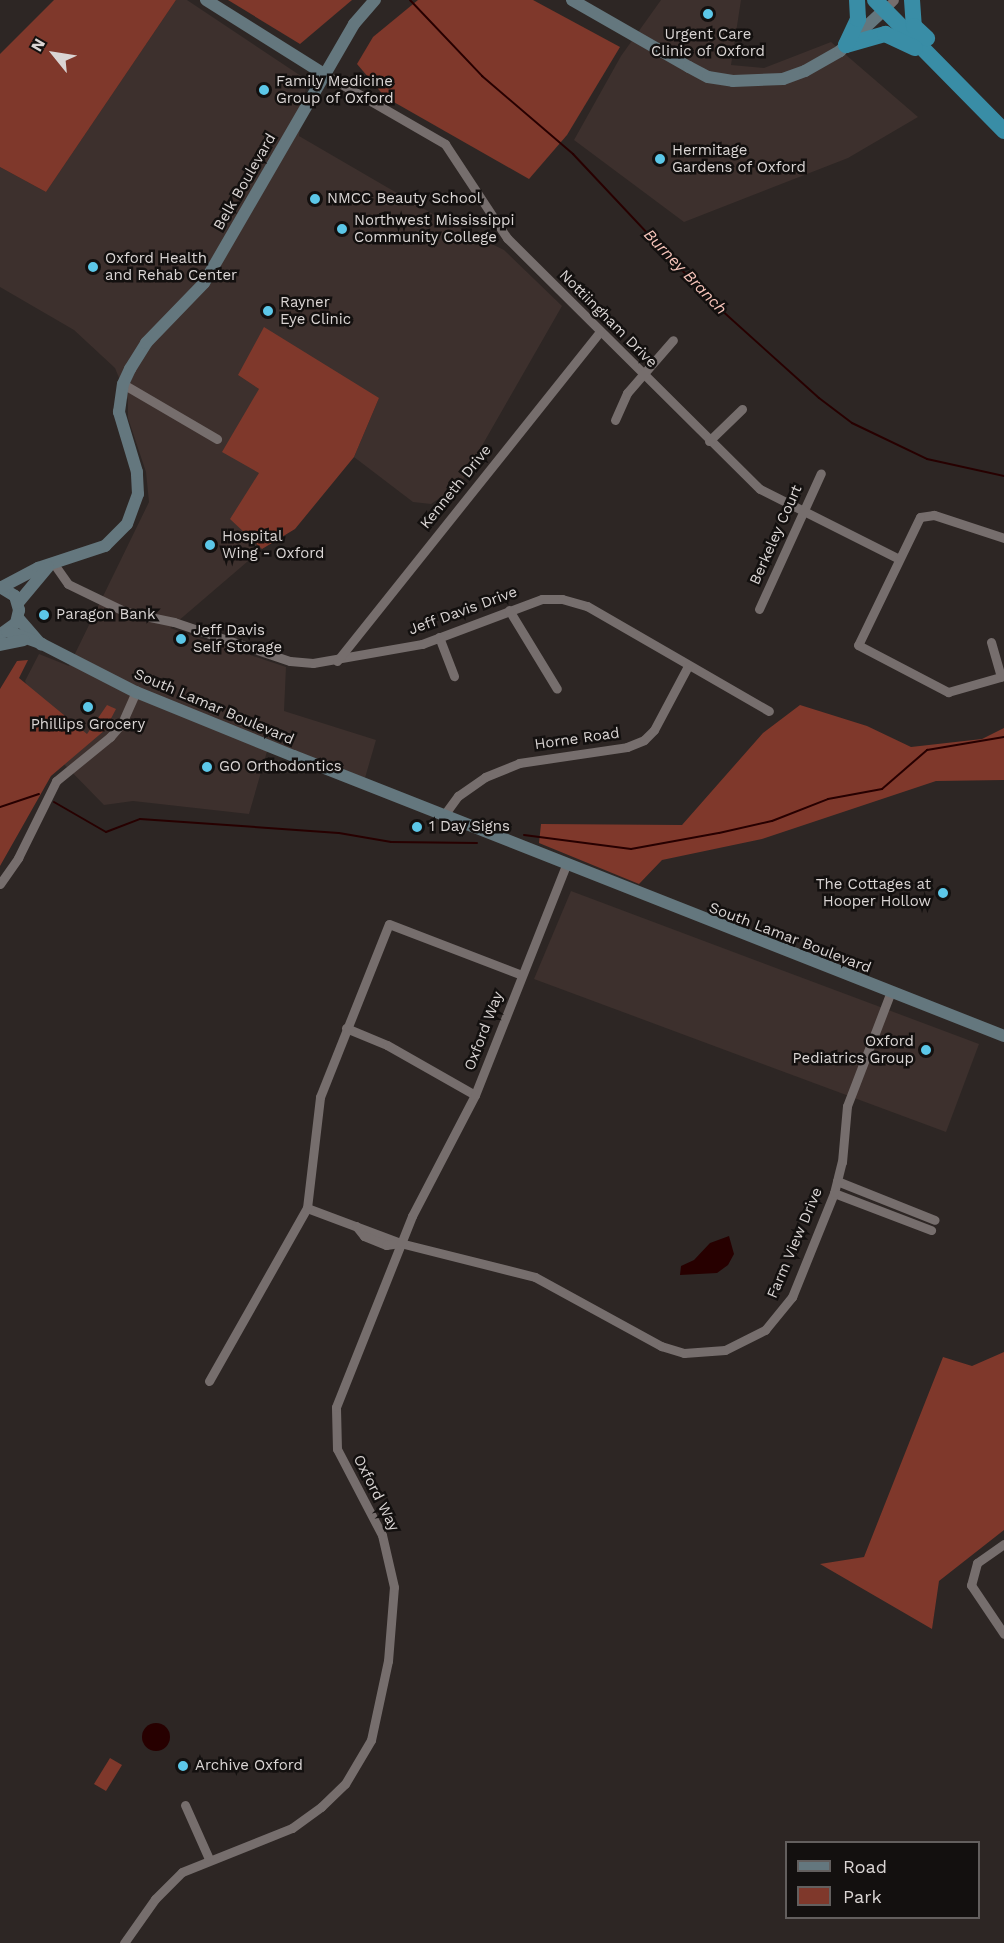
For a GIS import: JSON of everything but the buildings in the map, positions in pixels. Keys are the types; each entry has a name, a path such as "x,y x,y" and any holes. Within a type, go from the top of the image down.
{"highway":[{"path":"846,45 858,19 857,0"},
{"path":"912,0 914,26 954,66 972,98"},
{"path":"884,3 1004,131"},
{"path":"846,45 885,34 935,60"}],"street":[{"path":"206,0 324,74"},
{"name":"Belk Boulevard","path":"1,587 38,568 51,566 105,546 122,530 134,510 138,494 137,472 119,412 123,384 146,344 204,283 354,24 375,0"},
{"path":"572,0 689,68 708,77 733,81 783,79 805,71 846,45 884,3"},
{"name":"Nottiingham Drive","path":"324,74 445,144 461,162 507,238 760,489 803,513 897,558"},
{"name":"Kenneth Drive","path":"337,661 600,332"},
{"path":"615,420 618,407 642,374 673,340"},
{"path":"123,384 217,439"},
{"path":"710,441 742,409"},
{"name":"Berkeley Court","path":"759,609 821,473"},
{"path":"991,642 1003,677 948,692 858,645 914,525 926,514 1004,538"},
{"path":"18,618 18,603 51,566"},
{"name":"Jeff Davis Drive","path":"51,566 68,584 126,612 174,622 290,661 337,661 439,637 542,599 587,606 769,711"},
{"path":"1,587 18,603"},
{"path":"509,610 557,689"},
{"name":"South Lamar Boulevard","path":"42,644 18,618 4,632 23,640 42,644 136,692 890,994 1004,1036"},
{"path":"439,637 454,676"},
{"path":"0,645 23,640"},
{"name":"Horne Road","path":"444,815 458,796 485,777 519,763 627,747 644,740 656,727 688,666"},
{"path":"0,885 18,858 56,781 110,737 122,723 136,692"},
{"name":"Oxford Way","path":"124,1943 172,1880 209,1859 292,1827 321,1807 345,1784 360,1760 379,1716 392,1615 391,1560 370,1511 344,1467 334,1428 343,1382 400,1243 475,1095 566,865"},
{"path":"209,1381 307,1208 316,1110 346,1028 389,924 522,975"},
{"name":"Farm View Drive","path":"307,1208 400,1243 535,1277 661,1346 684,1353 705,1353 747,1340 781,1314 792,1297 834,1193 843,1162 847,1106 890,994"},
{"path":"346,1028 387,1045 475,1095"},
{"path":"837,1181 935,1220"},
{"path":"834,1193 931,1230"},
{"path":"1004,1544 972,1570 973,1592 1004,1634"},
{"path":"185,1805 209,1859"}],"shaded area":[{"path":"176,0 187,0 307,80 299,136 445,221 504,250 562,306 460,484 431,504 413,502 354,457 379,398 238,375 259,389 260,473 231,519 262,549 170,628 286,667 284,711 376,740 365,778 270,741 249,814 133,801 104,805 58,758 25,681 39,654 69,666 149,502 146,472 128,418 128,400 115,368 74,330 0,287 0,167 46,192"},
{"path":"661,0 741,0 731,65 764,68 831,42 918,117 848,158 684,222 574,140 621,56"},
{"path":"571,891 979,1044 946,1132 534,979"},
{"path":"729,1236 734,1254 728,1265 717,1273 680,1275 681,1266 694,1260 710,1243"},
{"path":"156,1723 166,1727 170,1737 166,1747 156,1751 146,1747 142,1737 146,1727"}],"green space":[{"path":"54,0 176,0 46,192 0,167 0,54"},
{"path":"228,0 352,0 300,44"},
{"path":"418,0 533,0 620,47 567,135 529,179 385,97 357,64 373,37"},
{"path":"264,327 379,398 354,457 295,529 262,549 230,519 259,473 222,452 259,389 238,375"},
{"path":"28,660 19,678 87,734 107,705 116,709 105,730 51,776 0,866 0,689 17,661"},
{"path":"800,705 867,726 911,747 982,739 1004,728 1004,780 936,781 762,839 662,860 639,884 539,843 541,824 682,825 763,733"},
{"path":"1004,1352 1004,1530 939,1581 932,1629 820,1564 864,1557 943,1357 972,1366"},
{"path":"110,1758 122,1765 106,1791 94,1784"}],"waterway":[{"name":"Burney Branch","path":"410,0 482,76 573,154 709,299 819,398 852,423 927,459 1004,476"},
{"path":"524,835 631,849 719,833 772,821 828,799 882,789 927,750 1004,737"},
{"path":"0,807 39,794"},
{"path":"54,802 106,832 140,819 339,833 391,842 477,843"}],"place":[{"name":"Urgent Care Clinic of Oxford","path":"708,14"},
{"name":"Family Medicine Group of Oxford","path":"264,90"},
{"name":"Hermitage Gardens of Oxford","path":"660,159"},
{"name":"NMCC Beauty School","path":"315,199"},
{"name":"Northwest Mississippi Community College","path":"342,229"},
{"name":"Oxford Health and Rehab Center","path":"93,267"},
{"name":"Rayner Eye Clinic","path":"268,311"},
{"name":"Hospital Wing - Oxford","path":"210,545"},
{"name":"Paragon Bank","path":"44,615"},
{"name":"Jeff Davis Self Storage","path":"181,639"},
{"name":"Phillips Grocery","path":"88,707"},
{"name":"GO Orthodontics","path":"207,767"},
{"name":"1 Day Signs","path":"417,827"},
{"name":"The Cottages at Hooper Hollow","path":"943,893"},
{"name":"Oxford Pediatrics Group","path":"926,1050"},
{"name":"Archive Oxford","path":"183,1766"}]}
